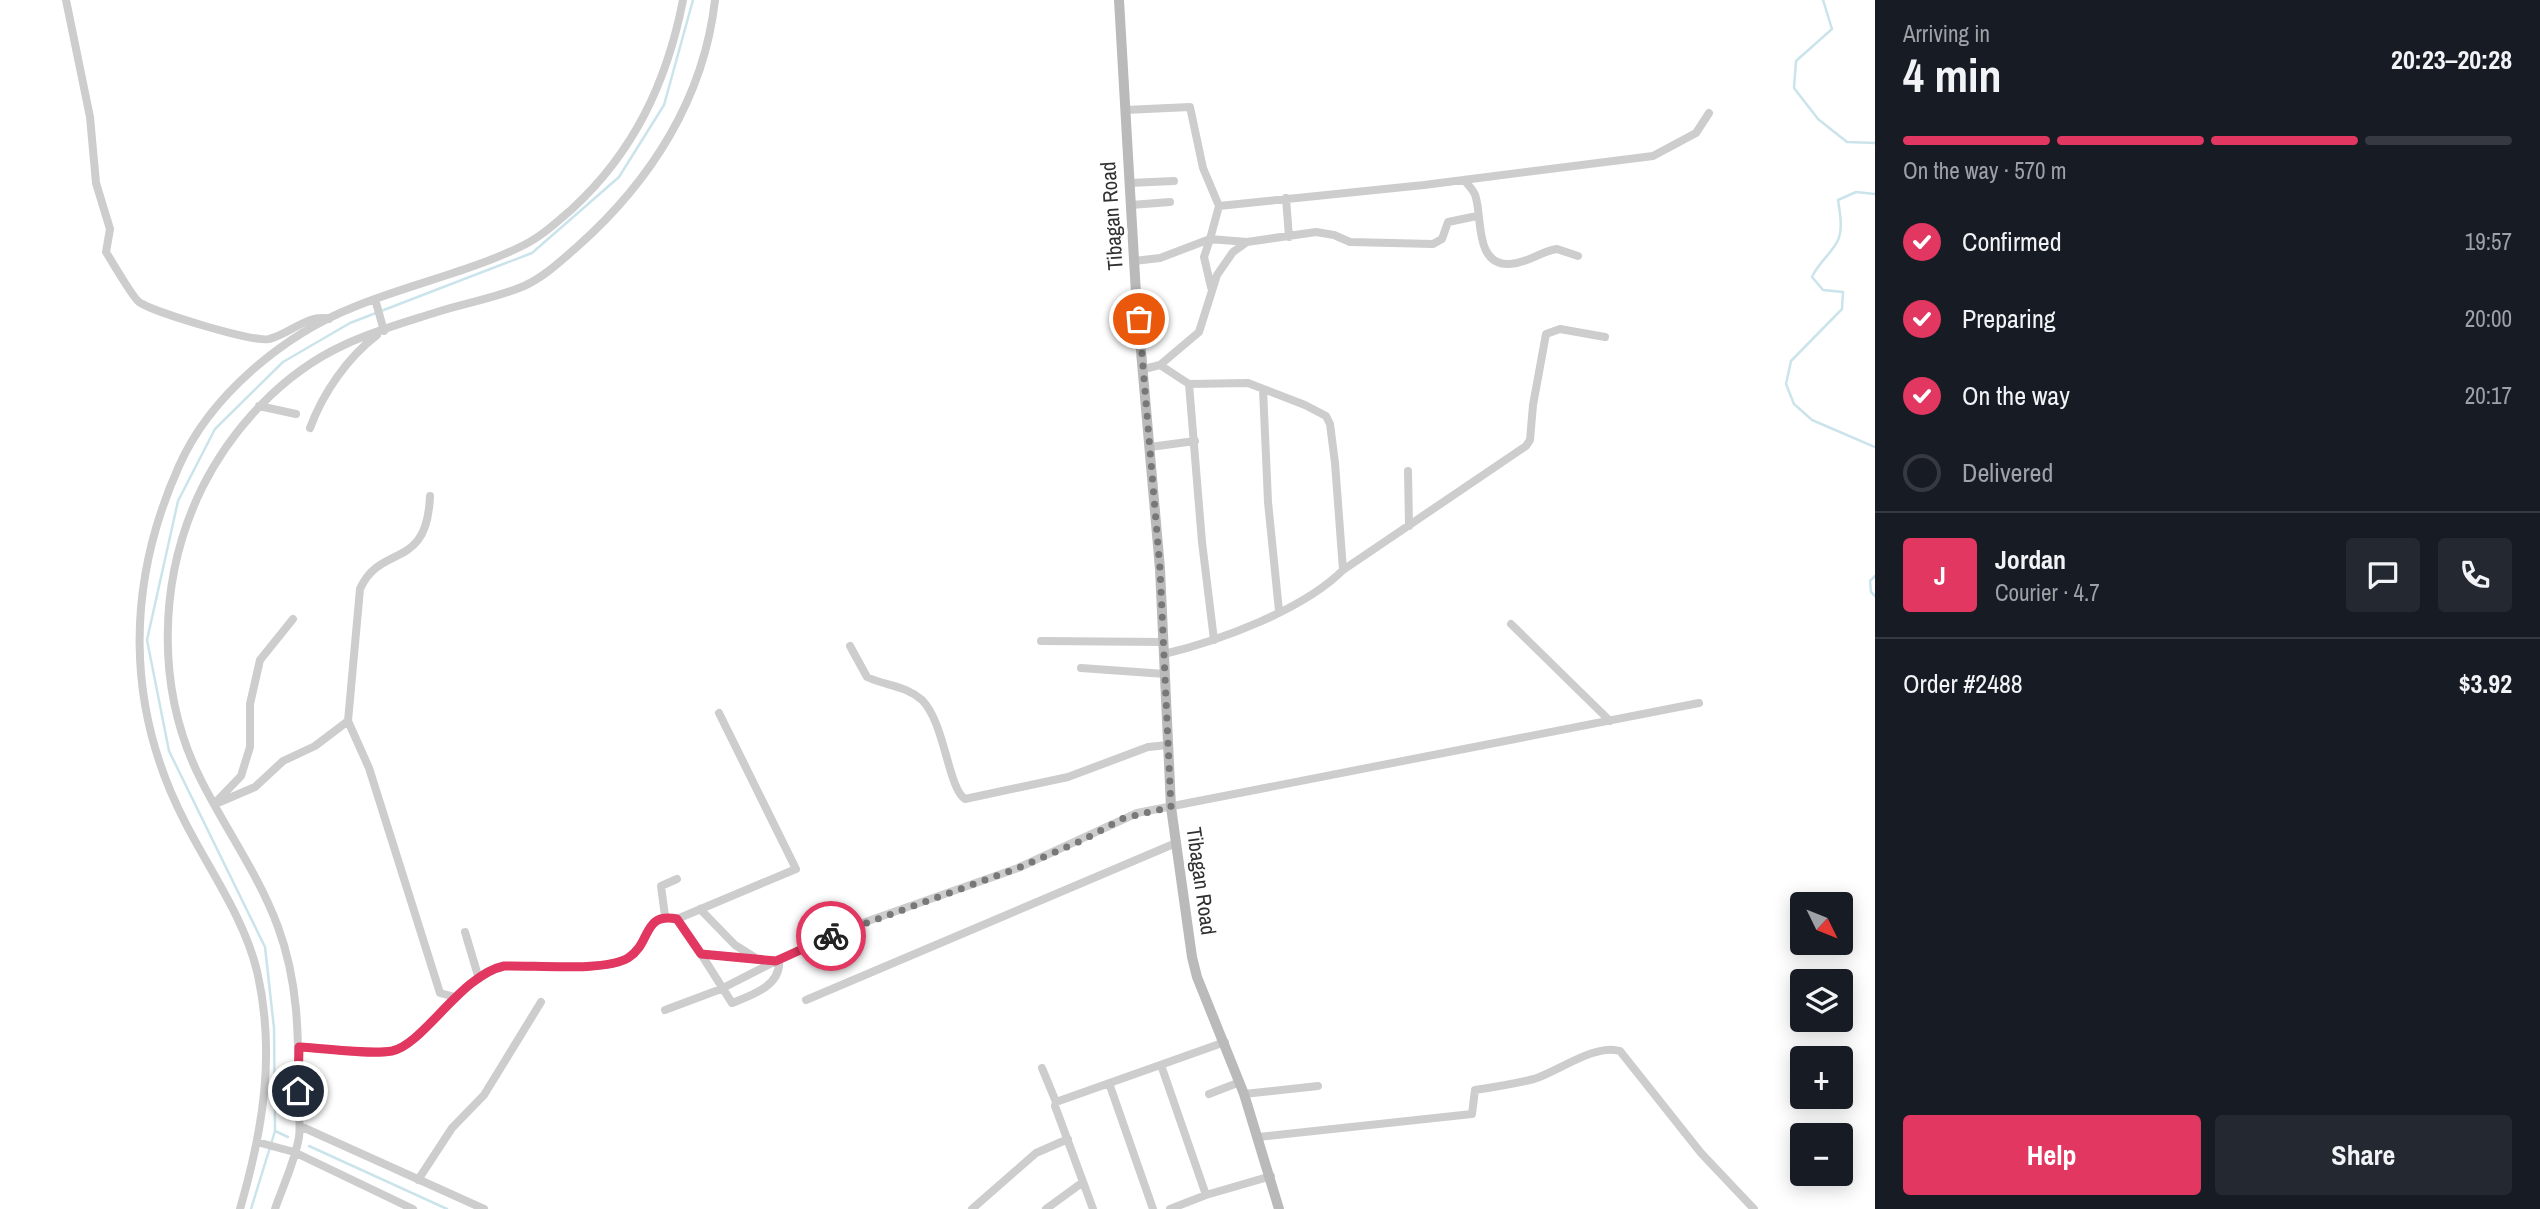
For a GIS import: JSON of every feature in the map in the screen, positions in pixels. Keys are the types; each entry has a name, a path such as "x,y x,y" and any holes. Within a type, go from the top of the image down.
{"main road":[{"name":"Tibagan Road","path":"1119,0 1134,261 1164,642 1171,807 1197,977 1240,1082 1279,1209"}],"street":[{"path":"66,0 90,117 96,183 110,229 106,252 135,298 184,320 262,341 312,319 329,318"},
{"path":"240,1209 261,1143 268,1066 265,1018 257,970 241,925 176,804 158,760 143,687 141,605 155,523 179,466 210,414 270,357 329,318 527,244 584,197 608,173 636,134 675,42 683,0"},
{"path":"275,1209 300,1126 299,1047 294,989 279,929 258,880 190,756 176,710 169,664 168,605 175,564 195,504 230,441 259,406 295,375 343,345 382,328 525,286 547,272 595,230 648,171 668,139 697,80 706,51 715,0"},
{"path":"1125,110 1190,107 1203,168 1219,206 1205,257 1212,291"},
{"path":"1219,206 1464,180 1653,156 1696,132 1709,113"},
{"path":"1464,180 1476,197 1477,216 1487,254 1500,263 1525,262 1553,250 1578,256"},
{"path":"1129,183 1174,181"},
{"path":"1286,198 1289,237"},
{"path":"1131,205 1170,202"},
{"path":"1134,261 1160,258 1210,239 1247,242 1316,232 1334,235 1350,242 1433,244 1442,239 1448,222 1477,216"},
{"path":"1144,369 1160,365 1199,332 1212,291 1225,263 1233,252 1247,242"},
{"path":"376,302 382,328"},
{"path":"310,428 325,394 382,328"},
{"path":"1164,654 1235,634 1321,589 1343,570 1528,444 1546,334 1560,329 1605,337"},
{"path":"1160,365 1189,384 1240,382 1305,405 1328,419 1343,570"},
{"path":"1189,384 1202,542 1214,640"},
{"path":"1263,389 1268,502 1279,611"},
{"path":"259,406 296,414"},
{"path":"1150,447 1195,441"},
{"path":"1408,471 1409,526"},
{"path":"430,496 429,515 420,538 406,553 371,571 360,589 348,721 369,768 439,989 443,995 454,997"},
{"path":"214,804 241,776 250,747 250,704 260,660 293,619"},
{"path":"1511,624 1610,721"},
{"path":"1041,641 1164,642"},
{"path":"850,646 867,677 901,687 927,707 945,744 958,792 965,799 1068,777 1148,747 1168,745"},
{"path":"1081,668 1165,674"},
{"path":"665,1010 721,989 854,926 1018,868 1083,840 1124,818 1699,703"},
{"path":"299,1047 392,1051 413,1038 454,997 479,979 504,966 613,965 629,957 642,943 651,924 665,916 677,919 794,872 796,867 719,713"},
{"path":"214,804 256,787 284,761 315,746 348,721"},
{"path":"806,1000 1176,844"},
{"path":"665,916 661,886 677,879"},
{"path":"700,909 735,945 756,959"},
{"path":"677,919 729,1002 735,1003 776,979 780,971 778,960"},
{"path":"466,932 479,979"},
{"path":"701,954 778,960"},
{"path":"418,1180 452,1128 484,1095 541,1002"},
{"path":"1056,1102 1224,1042"},
{"path":"1259,1137 1472,1114 1475,1090 1528,1080 1583,1056 1616,1050 1647,1082 1701,1153 1754,1209"},
{"path":"1161,1065 1206,1195"},
{"path":"1042,1068 1093,1209"},
{"path":"1209,1094 1240,1082"},
{"path":"1109,1083 1153,1209"},
{"path":"1244,1094 1318,1086"},
{"path":"300,1126 484,1209"},
{"path":"972,1209 1035,1153 1068,1139"},
{"path":"261,1143 291,1151 413,1209"},
{"path":"1170,1209 1270,1175"},
{"path":"1046,1209 1083,1182"}],"waterway":[{"path":"251,1209 275,1131 274,1028 265,947 169,751 147,640 178,501 215,429 283,362 350,323 532,253 619,177 664,105 693,0"},
{"path":"1823,0 1832,29 1796,61 1794,88 1818,119 1847,142 1875,143"},
{"path":"1875,194 1856,192 1838,200 1840,235 1812,277 1823,290 1843,292 1842,309 1791,361 1786,384 1794,404 1812,420 1875,447"},
{"path":"1875,576 1870,581 1871,592 1875,596"},
{"path":"275,1131 288,1137"},
{"path":"309,1146 447,1209"}],"way so far":[{"path":"831,936 1018,868 1137,813 1171,807 1160,569 1139,319"}],"route":[{"path":"298,1091 299,1047 383,1051 398,1049 413,1038 454,997 498,967 613,965 629,957 642,943 651,924 665,916 677,919 701,954 776,961 831,936"}]}
